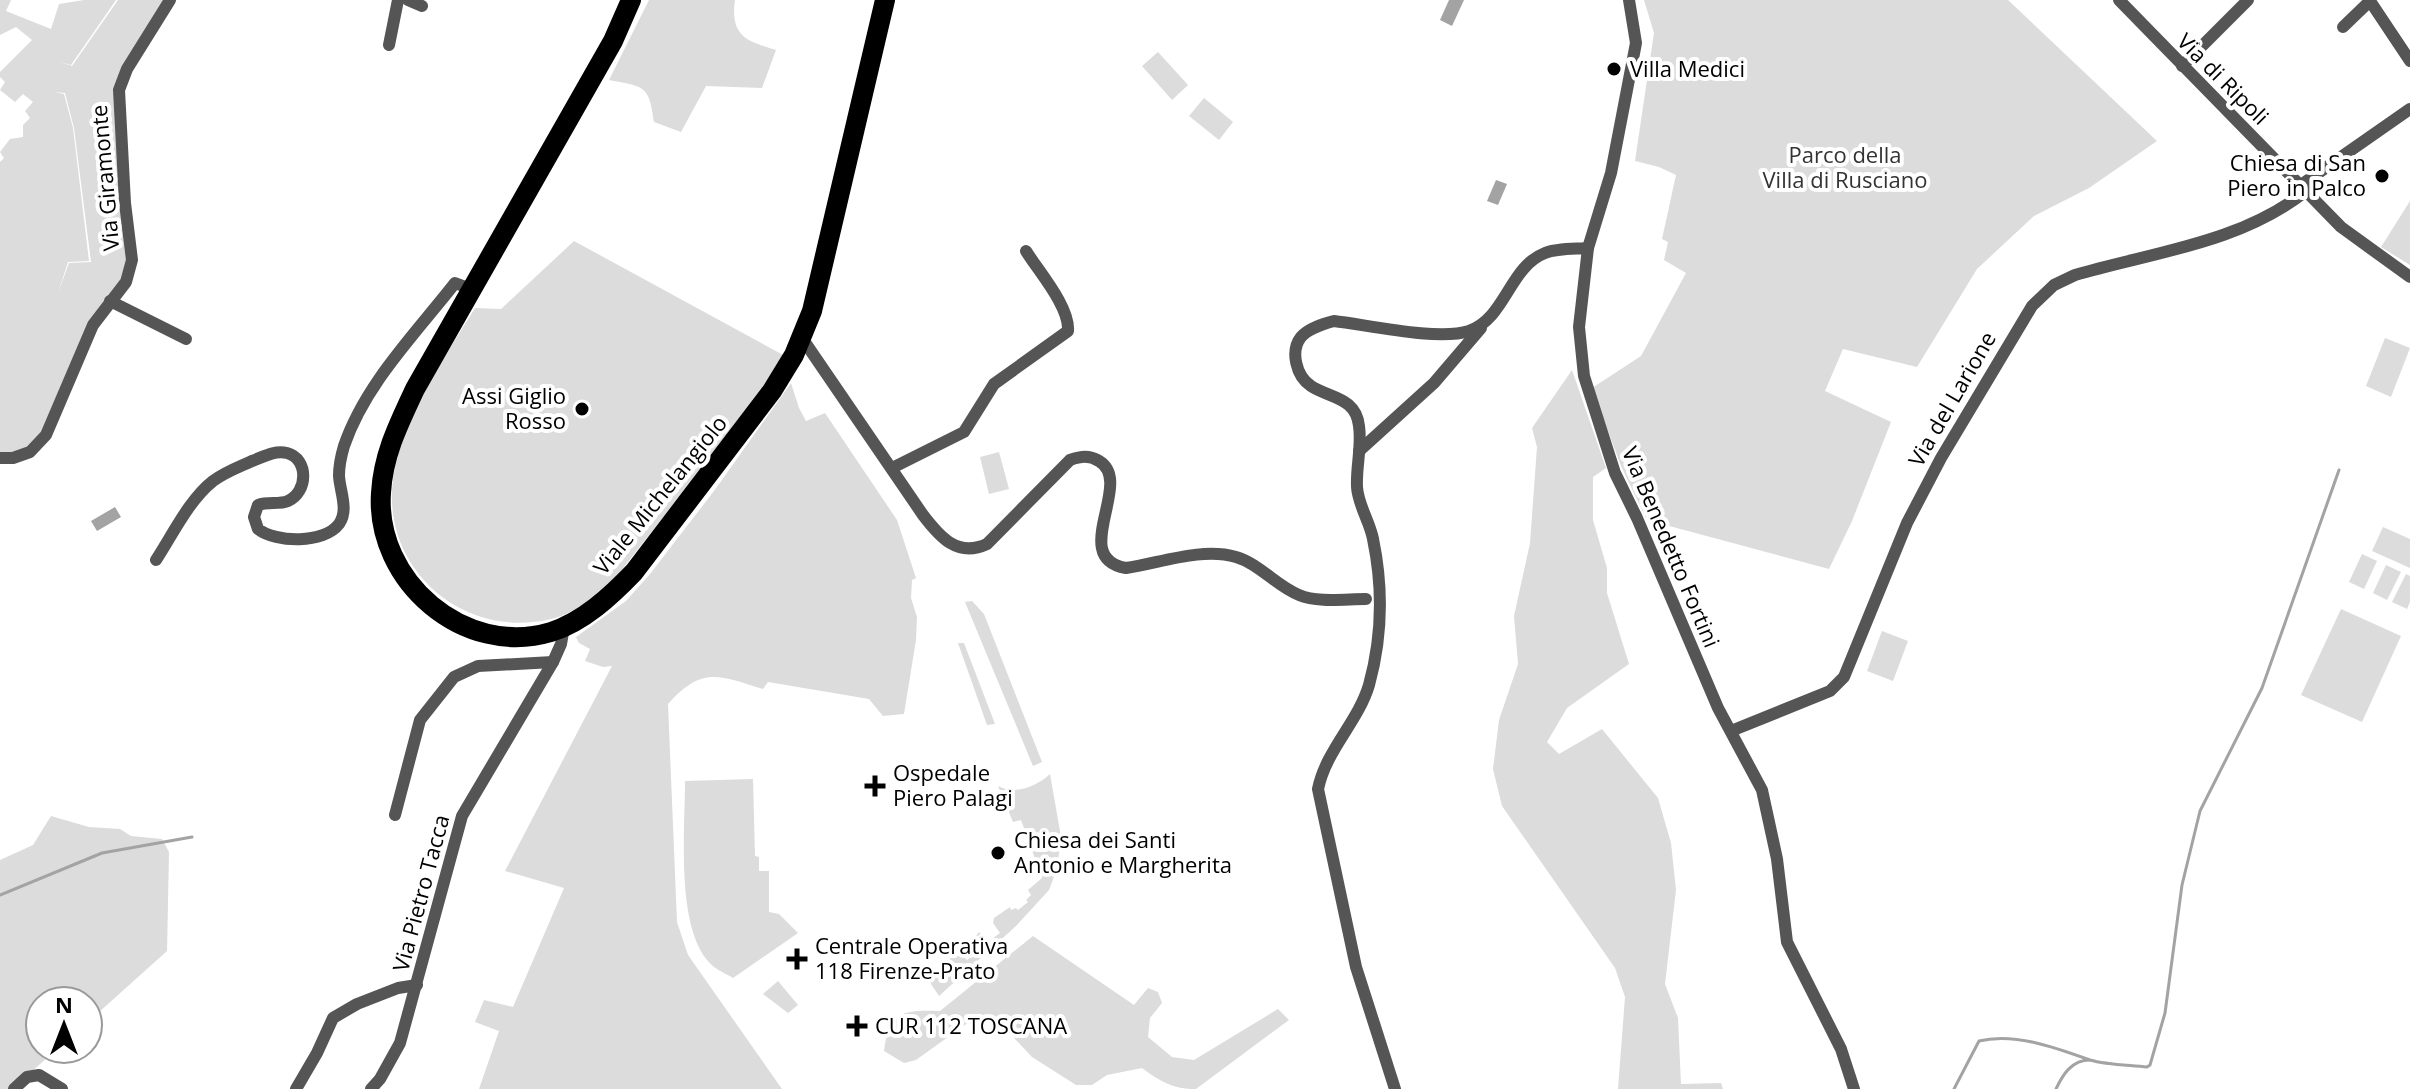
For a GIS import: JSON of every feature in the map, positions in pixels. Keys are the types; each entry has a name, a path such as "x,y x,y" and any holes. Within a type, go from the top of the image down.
{"main road":[{"name":"Viale Michelangiolo","path":"631,0 613,41 471,289 394,432 384,469 381,494 387,542 395,562 417,593 433,608 458,625 478,633 531,636 564,627 606,599 634,572 772,391 802,338 818,290 885,0"}],"street":[{"name":"Via Giramonte","path":"0,458 13,458 30,452 46,435 93,325 126,282 132,260 125,203 119,90 127,69 170,0"},
{"path":"389,45 398,0"},
{"path":"408,0 422,6"},
{"name":"Via Benedetto Fortini","path":"1629,0 1636,43 1611,173 1588,248 1579,327 1584,376 1615,473 1718,708 1762,790 1777,859 1787,942 1841,1049 1854,1089"},
{"name":"Via di Ripoli","path":"2119,0 2341,227 2410,277"},
{"path":"2182,66 2248,0"},
{"path":"2343,27 2370,1 2410,61"},
{"name":"Via del Larione","path":"1731,731 1830,691 1844,677 1923,489 2012,336 2042,294 2075,275 2245,228 2280,211 2304,188 2410,109"},
{"path":"1359,451 1434,383 1488,320 1532,261 1547,252 1588,248"},
{"path":"892,468 964,432 994,384 1068,331 1064,310 1026,251"},
{"path":"156,560 212,482 225,473 277,452 298,459 303,470 303,483 288,501 264,503 257,507 254,517 258,529 276,537 308,538 324,535 336,528 344,513 339,476 344,448 373,389 455,283 471,289"},
{"path":"110,301 186,339"},
{"path":"1395,1089 1356,967 1318,789 1322,769 1368,689 1374,662 1380,576 1373,535 1357,490 1360,427 1352,408 1342,398 1310,385 1299,372 1294,355 1301,337 1316,326 1334,321 1447,335 1470,331 1488,320"},
{"path":"802,338 940,537 949,544 979,548 996,537 1070,460 1078,456 1088,457 1105,465 1110,475 1101,540 1110,561 1118,566 1126,568 1208,554 1226,555 1249,562 1301,596 1366,599"},
{"name":"Via Pietro Tacca","path":"371,1089 400,1043 462,816 553,662 564,627"},
{"path":"395,815 420,720 454,677 478,666 553,662"},
{"path":"296,1089 333,1018 357,1004 398,988 417,985"},
{"path":"14,1089 27,1077 39,1075 62,1089"}],"green space":[{"path":"0,0 11,0 6,11 51,29 59,4 116,0 71,65 60,62 72,66 118,0 165,0 114,94 128,256 118,288 39,439 21,452 0,453 0,162 4,158 0,152 10,139 23,137 23,125 30,118 25,111 33,102 23,94 15,102 0,90 5,82 0,72 32,40 16,27 0,35","holes":["54,92 65,93 74,128 91,262 69,263 58,293 68,262 89,261 73,128 64,94"]},
{"path":"649,0 735,0 735,22 742,35 776,50 762,88 706,86 681,132 654,122 650,101 643,90 609,80"},
{"name":"Parco della Villa di Rusciano","path":"1644,0 2008,0 2157,141 2089,188 2034,216 1977,269 1917,367 1843,349 1825,391 1891,422 1852,521 1829,569 1647,520 1621,466 1592,388 1641,356 1686,273 1664,260 1668,242 1662,239 1676,175 1635,161 1654,33"},
{"path":"1158,52 1188,85 1172,100 1142,66"},
{"path":"1204,98 1233,122 1219,140 1189,116"},
{"path":"2410,201 2410,265 2381,247"},
{"name":"Assi Giglio Rosso","path":"574,241 785,356 768,383 617,576 578,608 561,616 520,623 491,619 463,610 439,594 419,574 403,549 394,521 392,490 395,467 423,395 475,308 501,309"},
{"path":"2385,338 2410,348 2391,397 2366,386"},
{"path":"1572,370 1606,468 1593,477 1593,520 1607,568 1607,593 1629,664 1567,708 1547,742 1559,754 1602,729 1658,798 1671,843 1676,890 1665,984 1678,1018 1681,1084 1721,1083 1723,1089 1618,1089 1625,997 1615,968 1502,806 1493,769 1499,720 1518,664 1514,616 1530,543 1537,447 1532,428"},
{"path":"791,383 806,421 825,413 897,520 916,578 912,580 911,598 917,617 904,714 883,716 869,699 768,682 763,689 711,677 691,684 668,704 677,922 688,955 782,1089 479,1089 499,1031 475,1022 484,1000 513,1007 564,888 505,871 612,666 603,667 585,661 590,649 579,643 576,637 626,601 650,574"},
{"path":"999,452 1009,489 989,494 980,457"},
{"path":"2383,527 2410,539 2410,568 2372,551"},
{"path":"2362,554 2377,561 2364,589 2349,582"},
{"path":"2386,565 2401,572 2387,600 2373,593"},
{"path":"2406,574 2410,576 2407,609 2392,602"},
{"path":"972,601 984,614 1042,762 1033,766 965,602"},
{"path":"2341,609 2401,636 2362,722 2301,695"},
{"path":"1882,631 1908,641 1893,681 1867,671"},
{"path":"958,643 964,643 995,724 987,725"},
{"path":"1050,774 1061,837 1057,869 1049,890 1016,926 939,996 927,978 935,968 944,978 956,970 949,960 956,950 967,960 979,951 972,941 979,932 988,942 1000,933 993,923 994,918 1010,907 1011,910 1018,910 1028,902 1026,900 1031,895 1028,890 1042,878 1021,820 1013,822 998,786 1011,790 1025,788"},
{"path":"753,779 755,856 759,857 759,871 769,871 769,912 779,914 798,933 733,978 707,960 690,923 684,875 685,781"},
{"path":"51,816 89,827 120,829 131,836 162,839 169,852 167,951 104,1008 104,985 24,985 24,1065 39,1065 12,1089 0,1089 0,860 33,845"},
{"path":"1033,936 1134,1005 1148,988 1158,992 1162,1003 1150,1018 1148,1037 1172,1057 1194,1060 1278,1009 1289,1020 1196,1089 1168,1084 1142,1068 1107,1075 1092,1085 1076,1085 1032,1057 999,1022 980,1014 916,1060 904,1063 884,1051 890,1028 900,1016 916,1011 940,1011"},
{"path":"778,981 798,1005 788,1013 763,994"}],"shaded area":[{"path":"1449,0 1464,0 1452,26 1440,20"},
{"path":"1496,180 1507,184 1498,205 1487,201"},
{"path":"115,507 121,517 97,531 91,521"}],"waterway":[{"path":"1954,1089 1979,1041 1992,1039 2021,1040 2104,1063 2150,1065 2165,1013 2182,885 2200,811 2262,688 2339,470"},
{"path":"0,895 102,853 192,837"},
{"path":"2056,1089 2069,1069 2078,1062 2090,1060"}],"place":[{"name":"Villa Medici","path":"1614,69"},
{"name":"Chiesa di San Piero in Palco","path":"2382,176"},
{"name":"Assi Giglio Rosso","path":"582,409"},
{"name":"Ospedale Piero Palagi","path":"875,786"},
{"name":"Chiesa dei Santi Antonio e Margherita","path":"998,853"},
{"name":"Centrale Operativa 118 Firenze-Prato","path":"797,959"},
{"name":"CUR 112 TOSCANA","path":"857,1026"}]}
